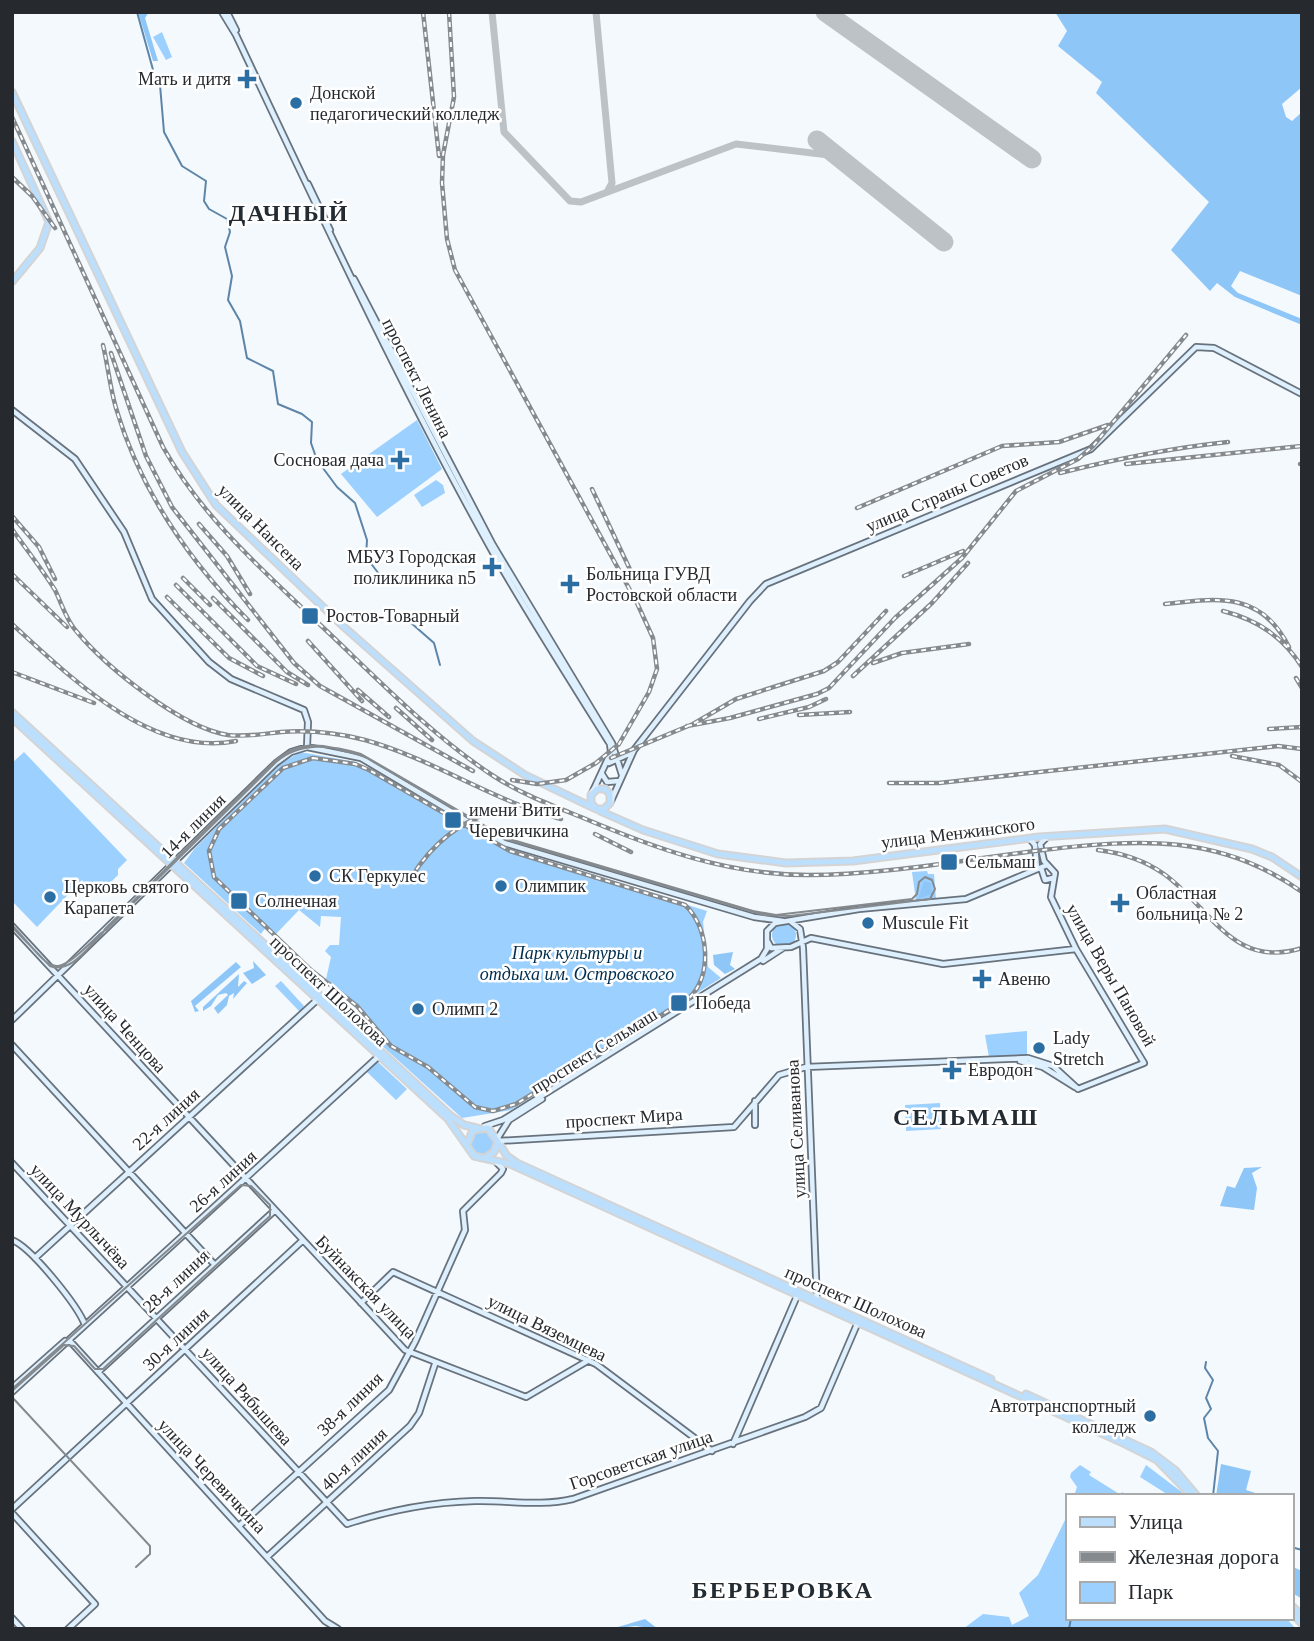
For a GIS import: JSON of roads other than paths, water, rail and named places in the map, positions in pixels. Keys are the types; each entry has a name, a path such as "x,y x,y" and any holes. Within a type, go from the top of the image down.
{"main road":[{"name":"улица Нансена","path":"12,92 182,452 216,505 344,627 473,741 525,775 597,809"},
{"path":"12,141 49,217 48,228 40,248 12,282"},
{"name":"проспект Шолохова","path":"12,715 454,1125 467,1147"},
{"path":"580,802 597,789 605,789 610,794 610,809 615,818"},
{"path":"591,794 591,803 597,809 606,808 610,802"},
{"name":"улица Менжинского","path":"597,809 615,818 718,854 786,863 853,861 1138,826 1178,827 1257,848 1302,876"},
{"name":"проспект Шолохова","path":"174,865 451,1116 464,1125 480,1127"},
{"path":"480,1127 492,1131 498,1142 491,1156 474,1156 467,1147 468,1135 480,1127"},
{"name":"проспект Шолохова","path":"498,1142 514,1161 817,1303 1151,1452 1175,1470 1193,1494"},
{"name":"проспект Шолохова","path":"491,1156 817,1303 857,1325 1149,1455 1193,1494"}],"street":[{"name":"проспект Ленина","path":"222,12 236,35 355,288 443,458 498,560 611,743"},
{"name":"проспект Ленина","path":"228,12 354,279 469,500 611,743"},
{"name":"улица Страны Советов","path":"634,750 766,584 1091,449 1190,349 1201,346 1214,348 1302,394"},
{"path":"12,410 75,459 124,533 152,598 209,662 231,679 304,710 308,722 307,747 367,760 504,843 754,917 786,921 800,929 802,941"},
{"path":"611,743 620,759 621,778"},
{"path":"591,794 611,752 611,743"},
{"name":"14-я линия","path":"12,1020 283,757 307,747"},
{"path":"621,778 615,783 607,782 602,777 603,769 634,750"},
{"path":"610,802 634,750"},
{"path":"609,763 621,769"},
{"path":"1038,838 1045,880 1054,878"},
{"name":"улица Веры Пановой","path":"1038,838 1041,866 1054,870 1051,897 1076,949 1144,1063 1077,1088"},
{"path":"767,931 772,924 786,921 966,899 1041,866"},
{"path":"754,917 767,931 768,942 775,949 814,939 943,964 1076,949"},
{"name":"улица Ченцова","path":"12,926 245,1180"},
{"name":"улица Селиванова","path":"802,941 817,1303"},
{"name":"проспект Сельмаш","path":"480,1127 503,1120 761,959 768,942"},
{"path":"793,946 802,953"},
{"name":"проспект Сельмаш","path":"498,1142 512,1118 783,948"},
{"name":"22-я линия","path":"35,1258 317,1000"},
{"path":"12,1045 214,1264"},
{"name":"26-я линия","path":"12,1390 379,1056"},
{"path":"754,1113 748,1110 781,1073 806,1067 1028,1058 1053,1066 1077,1088"},
{"path":"1006,1059 1043,1067 1077,1088"},
{"path":"755,1100 755,1125"},
{"name":"проспект Мира","path":"498,1142 734,1126 748,1110"},
{"name":"38-я линия","path":"239,1526 389,1390 410,1352 465,1230 463,1211 503,1169 491,1156"},
{"name":"улица Мурлычёва","path":"12,1163 127,1287"},
{"name":"Буйнакская улица","path":"245,1180 410,1352 435,1364 526,1397 589,1360"},
{"name":"28-я линия","path":"98,1372 274,1211"},
{"path":"12,1240 23,1245 61,1288 85,1325"},
{"name":"30-я линия","path":"12,1511 302,1241"},
{"name":"улица Вяземцева","path":"361,1303 393,1272 589,1360 712,1451"},
{"name":"улица Рябышева","path":"127,1287 347,1524"},
{"path":"733,1444 797,1296"},
{"name":"Горсоветская улица","path":"347,1524 373,1516 450,1502 564,1501 733,1444 816,1412 824,1402 857,1325"},
{"name":"улица Черевичкина","path":"69,1340 325,1620 338,1629"},
{"name":"40-я линия","path":"267,1557 414,1421 435,1364"},
{"path":"12,1511 95,1604 68,1629"},
{"path":"12,1618 22,1629"}],"waterway":[{"path":"137,12 155,77 160,85 164,132 182,166 206,181 204,201 209,209 227,219 230,232 225,247 232,276 228,300 240,321 247,358 273,371 278,404 302,414 312,422 311,443 317,460 337,487 355,503 367,540 366,557 379,574"},
{"path":"410,617 410,622 434,643 440,665"},
{"path":"1206,1362 1205,1368 1213,1380 1206,1398 1211,1409 1204,1418 1208,1438 1218,1451 1213,1494"},
{"path":"1293,1548 1302,1550"},
{"path":"1069,1629 1071,1620"}],"tram line":[{"path":"12,925 27,941 38,954 46,962 54,966 62,965 72,959 101,933 106,930 276,762 295,751 317,747 328,747 339,748 361,754 506,838 753,911 776,915 912,899 917,894 919,882 925,877 932,880 935,889 930,899 790,916 764,915 505,839 367,758 359,755 334,748 326,746 310,746 296,749 275,761 105,929 102,934 85,952 72,963 58,967 50,966 12,927"},
{"path":"12,1389 241,1185 251,1186 270,1205 270,1216 103,1369 95,1369 74,1346 64,1345 12,1391"},
{"path":"12,1397 150,1546 150,1554 136,1567"}],"railway":[{"path":"423,12 439,156"},
{"path":"449,12 454,97 443,155 442,183 447,239 455,270 637,603 653,638 657,669 649,692 619,744 596,763 566,780 537,784 512,780"},
{"path":"12,117 163,447 178,472 232,539 400,701 445,740 502,781 547,803 636,839 692,858 749,870 808,875 867,872 1078,846 1145,843 1209,850 1240,859 1271,873 1302,892"},
{"path":"12,177 32,196 55,228"},
{"path":"687,726 730,718 817,694 829,688 895,618 962,558 1016,491 1078,459 1093,446 1186,335"},
{"path":"103,345 116,408 138,467 187,548 248,620"},
{"path":"111,353 146,456 172,507 294,663 320,686 473,771"},
{"path":"857,508 1002,446 1059,442 1108,425"},
{"path":"1060,473 1144,454 1228,442"},
{"path":"1126,464 1302,446"},
{"path":"592,489 634,578"},
{"path":"12,516 39,547 55,579"},
{"path":"199,524 227,556 250,594"},
{"path":"12,529 55,590 73,627 90,646 126,679 189,721 228,735 313,732 365,740 414,758 510,801 561,819"},
{"path":"904,576 963,551"},
{"path":"853,676 932,603 968,563"},
{"path":"12,574 67,627"},
{"path":"183,578 210,605"},
{"path":"176,585 257,666 296,684"},
{"path":"167,597 229,658 263,676"},
{"path":"213,598 287,672 308,685"},
{"path":"1165,604 1220,600 1251,607 1278,629 1289,647"},
{"path":"611,758 693,724 736,699 824,671 838,662 886,611"},
{"path":"1223,611 1247,619 1278,638 1302,667"},
{"path":"12,624 86,688 143,725 173,737 204,743 236,741"},
{"path":"308,641 362,701"},
{"path":"873,663 902,653 969,644"},
{"path":"12,672 94,703"},
{"path":"1296,678 1302,688"},
{"path":"358,690 389,717"},
{"path":"759,719 809,707 826,699"},
{"path":"396,708 432,740"},
{"path":"799,715 850,712"},
{"path":"1269,729 1302,727"},
{"path":"889,783 939,783 1278,746 1302,749"},
{"path":"1232,756 1279,765 1302,782"},
{"path":"313,758 355,764 369,770 510,851 685,905 699,926 705,951 705,965 697,989 689,998 516,1104 493,1111 475,1107 428,1067 391,1046 357,1006 311,970 214,877 209,851 219,829 283,768 313,758"},
{"path":"411,878 419,865 450,834 475,819 503,808"},
{"path":"595,834 631,852"},
{"path":"1098,850 1132,858 1164,874 1240,943 1258,950 1278,953 1302,948"}],"place":[{"name":"Мать и дитя","path":"247,79"},
{"name":"Донской педагогический колледж","path":"296,103"},
{"name":"Сосновая дача","path":"400,460"},
{"name":"МБУЗ Городская поликлиника n5","path":"492,567"},
{"name":"Больница ГУВД Ростовской области","path":"570,584"},
{"name":"Ростов-Товарный","path":"310,616"},
{"name":"имени Вити Черевичкина","path":"453,820"},
{"name":"Сельмаш","path":"949,862"},
{"name":"СК Геркулес","path":"315,876"},
{"name":"Олимпик","path":"501,886"},
{"name":"Церковь святого Карапета","path":"50,897"},
{"name":"Солнечная","path":"239,901"},
{"name":"Областная больница № 2","path":"1120,903"},
{"name":"Muscule Fit","path":"868,923"},
{"name":"Авеню","path":"982,979"},
{"name":"Победа","path":"679,1003"},
{"name":"Олимп 2","path":"418,1009"},
{"name":"Lady Stretch","path":"1039,1048"},
{"name":"Евродон","path":"952,1070"},
{"name":"Автотранспортный колледж","path":"1150,1416"}],"district":[{"name":"ДАЧНЫЙ","path":"289,213"},
{"name":"СЕЛЬМАШ","path":"966,1117"},
{"name":"БЕРБЕРОВКА","path":"783,1590"}],"park label":[{"name":"Парк культуры и отдыха им. Островского","path":"577,963"}]}
